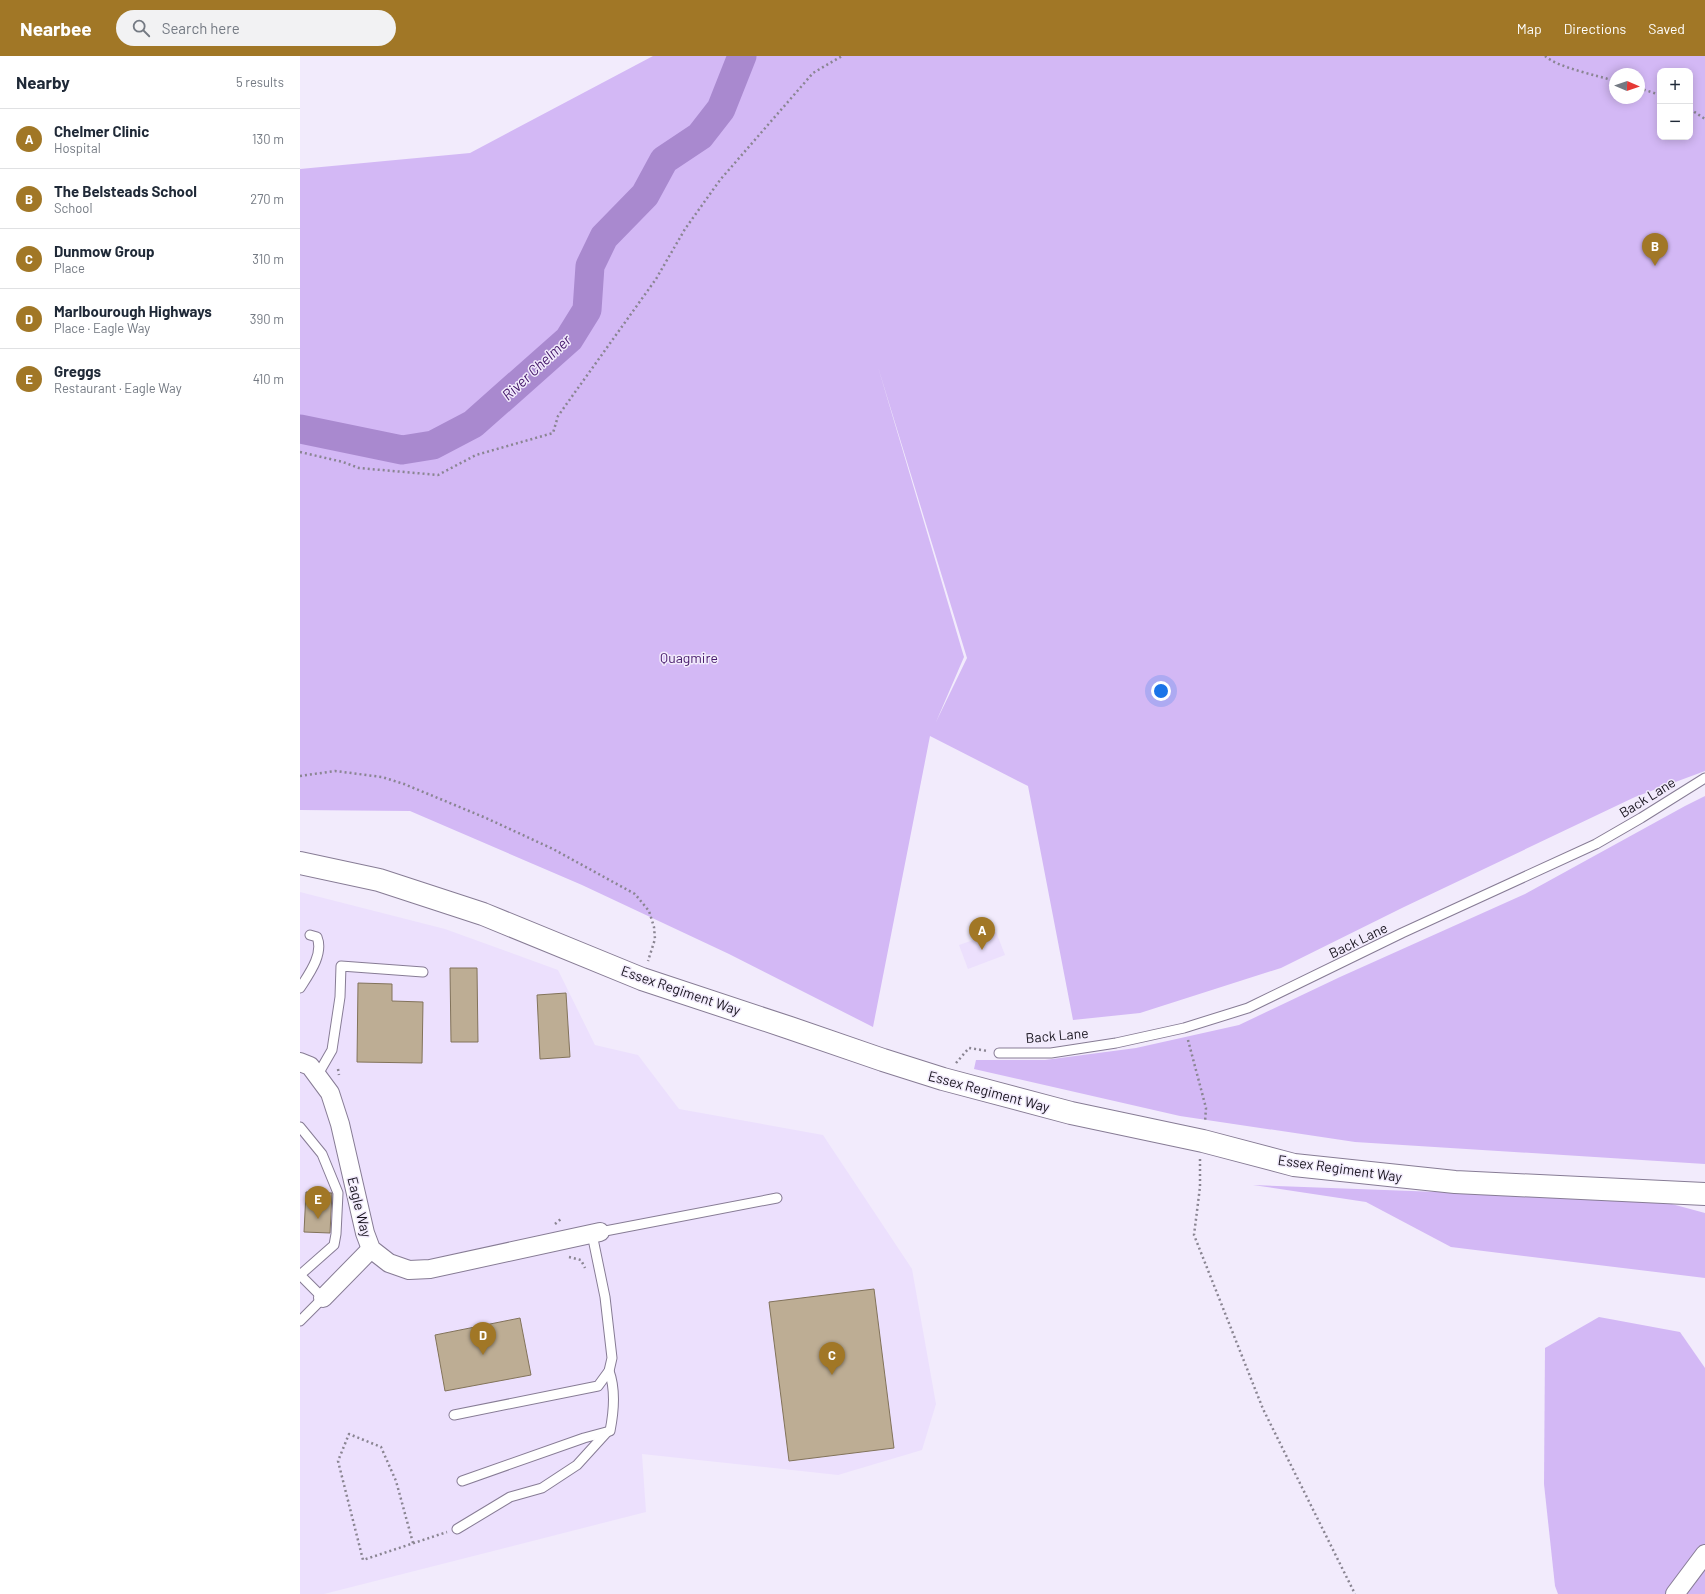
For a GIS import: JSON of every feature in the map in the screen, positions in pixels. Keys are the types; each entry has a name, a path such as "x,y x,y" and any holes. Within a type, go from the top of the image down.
{"highway":[{"name":"Essex Regiment Way","path":"300,863 379,880 483,914 642,979 943,1079 1071,1113 1202,1141 1294,1165 1440,1181 1705,1194"}],"street":[{"name":"Eagle Way","path":"300,1062 310,1066 330,1093 340,1124 365,1233 371,1249 389,1264 409,1270 430,1269 596,1233"},
{"path":"323,1298 371,1249"},
{"path":"1675,1594 1705,1554"}],"lane":[{"name":"Back Lane","path":"999,1053 1051,1053 1116,1043 1184,1028 1248,1008 1402,933 1596,844 1705,778"},
{"path":"300,988 314,968 319,943 317,938 310,935"},
{"path":"317,1076 332,1050 340,997 341,966 423,972"},
{"path":"300,1127 322,1154 338,1193 334,1245 300,1275 323,1298 300,1321"},
{"path":"454,1415 598,1386 609,1371 612,1358 596,1233 777,1198"},
{"path":"457,1529 510,1497 542,1488 577,1465 607,1432 610,1431 614,1410 612,1380 609,1371"},
{"path":"462,1481 584,1438 607,1432"}],"path":[{"path":"300,452 343,462 359,468 438,475 476,455 553,433 558,416 656,279 685,229 720,180 814,73 842,56"},
{"path":"1545,56 1573,68 1609,79"},
{"path":"1645,90 1657,94"},
{"path":"1693,111 1705,119"},
{"path":"300,776 334,771 382,777 404,784 511,828 546,845 635,894 648,911 654,927 655,940 642,979"},
{"path":"1184,1028 1206,1108 1199,1161 1200,1187 1194,1235 1263,1409 1355,1594"},
{"path":"943,1079 968,1048 999,1053"},
{"path":"338,1069 339,1080"},
{"path":"552,1226 562,1218"},
{"path":"413,1543 396,1481 380,1447 349,1434 338,1461 363,1560 457,1529"}],"shaded area":[{"path":"300,892 445,929 558,970 595,1045 638,1055 679,1109 823,1135 912,1269 936,1404 922,1450 838,1475 642,1454 646,1512 324,1594 300,1594"},
{"path":"996,932 1005,955 968,969 959,945"}],"green space":[{"name":"Quagmire","path":"653,56 1705,56 1705,771 1635,797 1404,907 1281,968 1140,1013 1073,1020 1028,786 930,736 873,1027 729,954 582,885 410,811 300,810 300,169 470,153","holes":["878,367 967,658 936,722 964,657"]},
{"path":"1705,796 1705,1164 1355,1142 1180,1116 974,1069 976,1060 1045,1060 1136,1048 1239,1025 1340,977 1525,894"},
{"path":"1253,1185 1657,1200 1705,1213 1705,1278 1451,1247 1366,1202"},
{"path":"1599,1317 1680,1332 1705,1368 1705,1594 1558,1594 1555,1586 1544,1484 1545,1348"}],"building":[{"path":"450,968 477,968 478,1042 451,1042"},
{"path":"358,983 392,984 392,1001 423,1002 422,1063 357,1062"},
{"path":"566,993 570,1057 540,1059 537,995"},
{"path":"306,1192 332,1193 330,1233 304,1232"},
{"path":"874,1289 894,1448 789,1461 769,1302"},
{"path":"520,1318 531,1375 445,1391 435,1335"}],"waterway":[{"name":"River Chelmer","path":"300,429 402,450 433,445 473,424 569,339 587,310 590,266 604,237 645,195 664,160 700,136 721,109 742,56"}],"place":[{"name":"The Belsteads School","path":"1655,266"},
{"name":"Chelmer Clinic","path":"982,950"},
{"name":"Greggs","path":"318,1219"},
{"name":"Marlbourough Highways","path":"483,1355"},
{"name":"Dunmow Group","path":"832,1375"}]}
